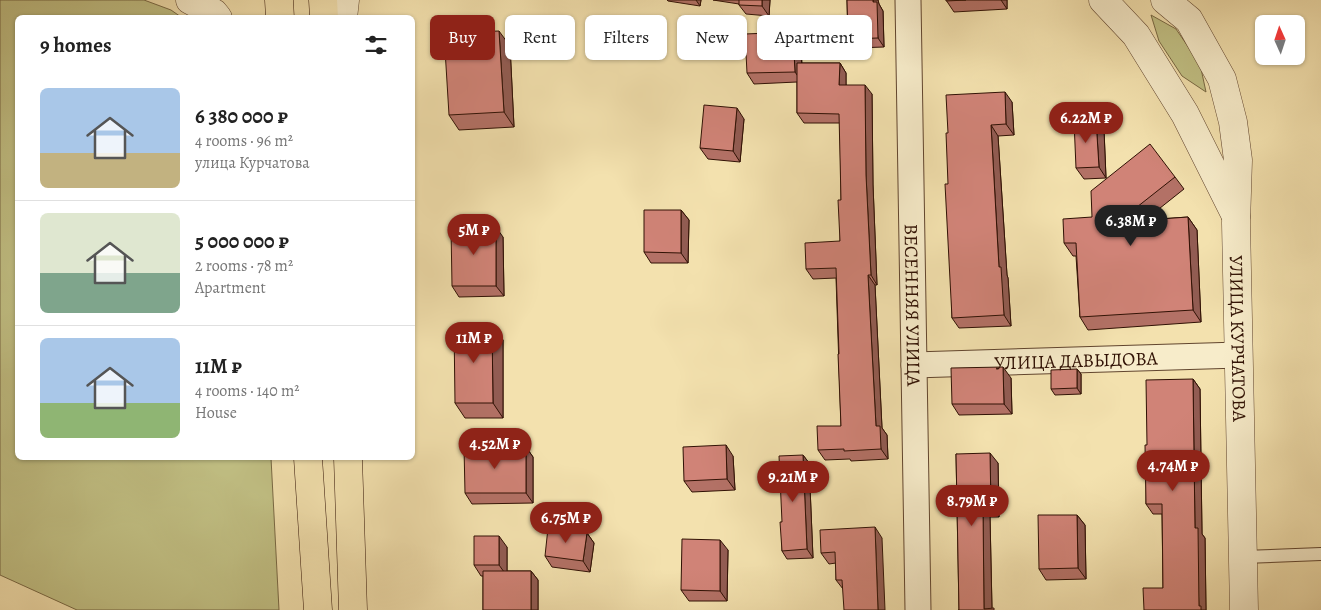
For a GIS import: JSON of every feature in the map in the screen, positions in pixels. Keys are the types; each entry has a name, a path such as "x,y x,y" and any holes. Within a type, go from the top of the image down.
{"main road":[{"path":"279,0 280,15"},
{"path":"323,0 324,15"},
{"path":"308,460 318,610"},
{"path":"348,460 353,610"}],"street":[{"path":"190,0 216,15"},
{"path":"343,15 344,0"},
{"name":"ВЕСЕННЯЯ УЛИЦА","path":"908,0 918,610"},
{"name":"УЛИЦА КУРЧАТОВА","path":"1103,0 1136,35 1185,114 1236,217"},
{"name":"УЛИЦА КУРЧАТОВА","path":"1165,0 1189,20 1222,79 1233,122 1238,160 1236,217 1244,610"},
{"name":"УЛИЦА ДАВЫДОВА","path":"914,365 1239,355"}],"lane":[{"path":"1243,556 1321,554"}],"shaded area":[{"path":"0,0 144,0 171,10 178,15 15,15 15,460 271,460 279,610 77,610 0,575"},
{"path":"1151,15 1176,29 1200,64 1206,92 1182,76 1159,41"}],"building":[{"path":"739,0 762,0 762,6 739,5"},
{"path":"847,0 873,0 873,2 877,2 878,38 872,38 872,15 847,15"},
{"path":"495,31 499,31 504,112 449,115 446,60 495,60"},
{"path":"747,34 757,34 757,60 794,60 795,72 747,73"},
{"path":"797,63 840,63 839,85 865,85 866,175 871,275 868,275 876,426 880,426 881,449 818,450 817,426 841,426 836,268 806,269 805,243 840,241 838,200 841,200 839,114 797,113"},
{"path":"1005,92 1006,124 991,125 999,267 1001,267 1004,315 952,318 945,184 948,184 946,95"},
{"path":"704,105 737,108 733,151 700,148"},
{"path":"1096,119 1099,167 1076,168 1074,121"},
{"path":"1150,144 1175,177 1118,222 1188,217 1193,310 1080,317 1076,243 1064,243 1063,219 1092,217 1091,191"},
{"path":"644,210 681,210 681,253 644,252"},
{"path":"451,227 496,227 496,286 452,286"},
{"path":"454,325 492,325 493,403 455,403"},
{"path":"1003,367 1004,404 952,404 951,368"},
{"path":"1077,369 1077,388 1051,389 1051,370"},
{"path":"1193,379 1195,528 1198,528 1199,606 1201,606 1201,610 1144,610 1143,588 1163,588 1162,504 1146,504 1146,380"},
{"path":"726,445 727,479 684,481 683,447"},
{"path":"464,447 526,447 526,493 465,493"},
{"path":"990,453 991,507 983,507 984,609 994,608 994,610 959,610 956,454"},
{"path":"803,455 807,549 782,551 779,456"},
{"path":"1038,515 1077,515 1078,568 1039,569"},
{"path":"875,527 878,610 844,610 842,580 836,580 835,552 821,553 820,530"},
{"path":"548,528 587,533 583,561 545,556"},
{"path":"474,536 499,536 499,565 474,565"},
{"path":"682,539 720,540 720,591 681,590"},
{"path":"483,571 531,571 531,610 483,610"}]}
